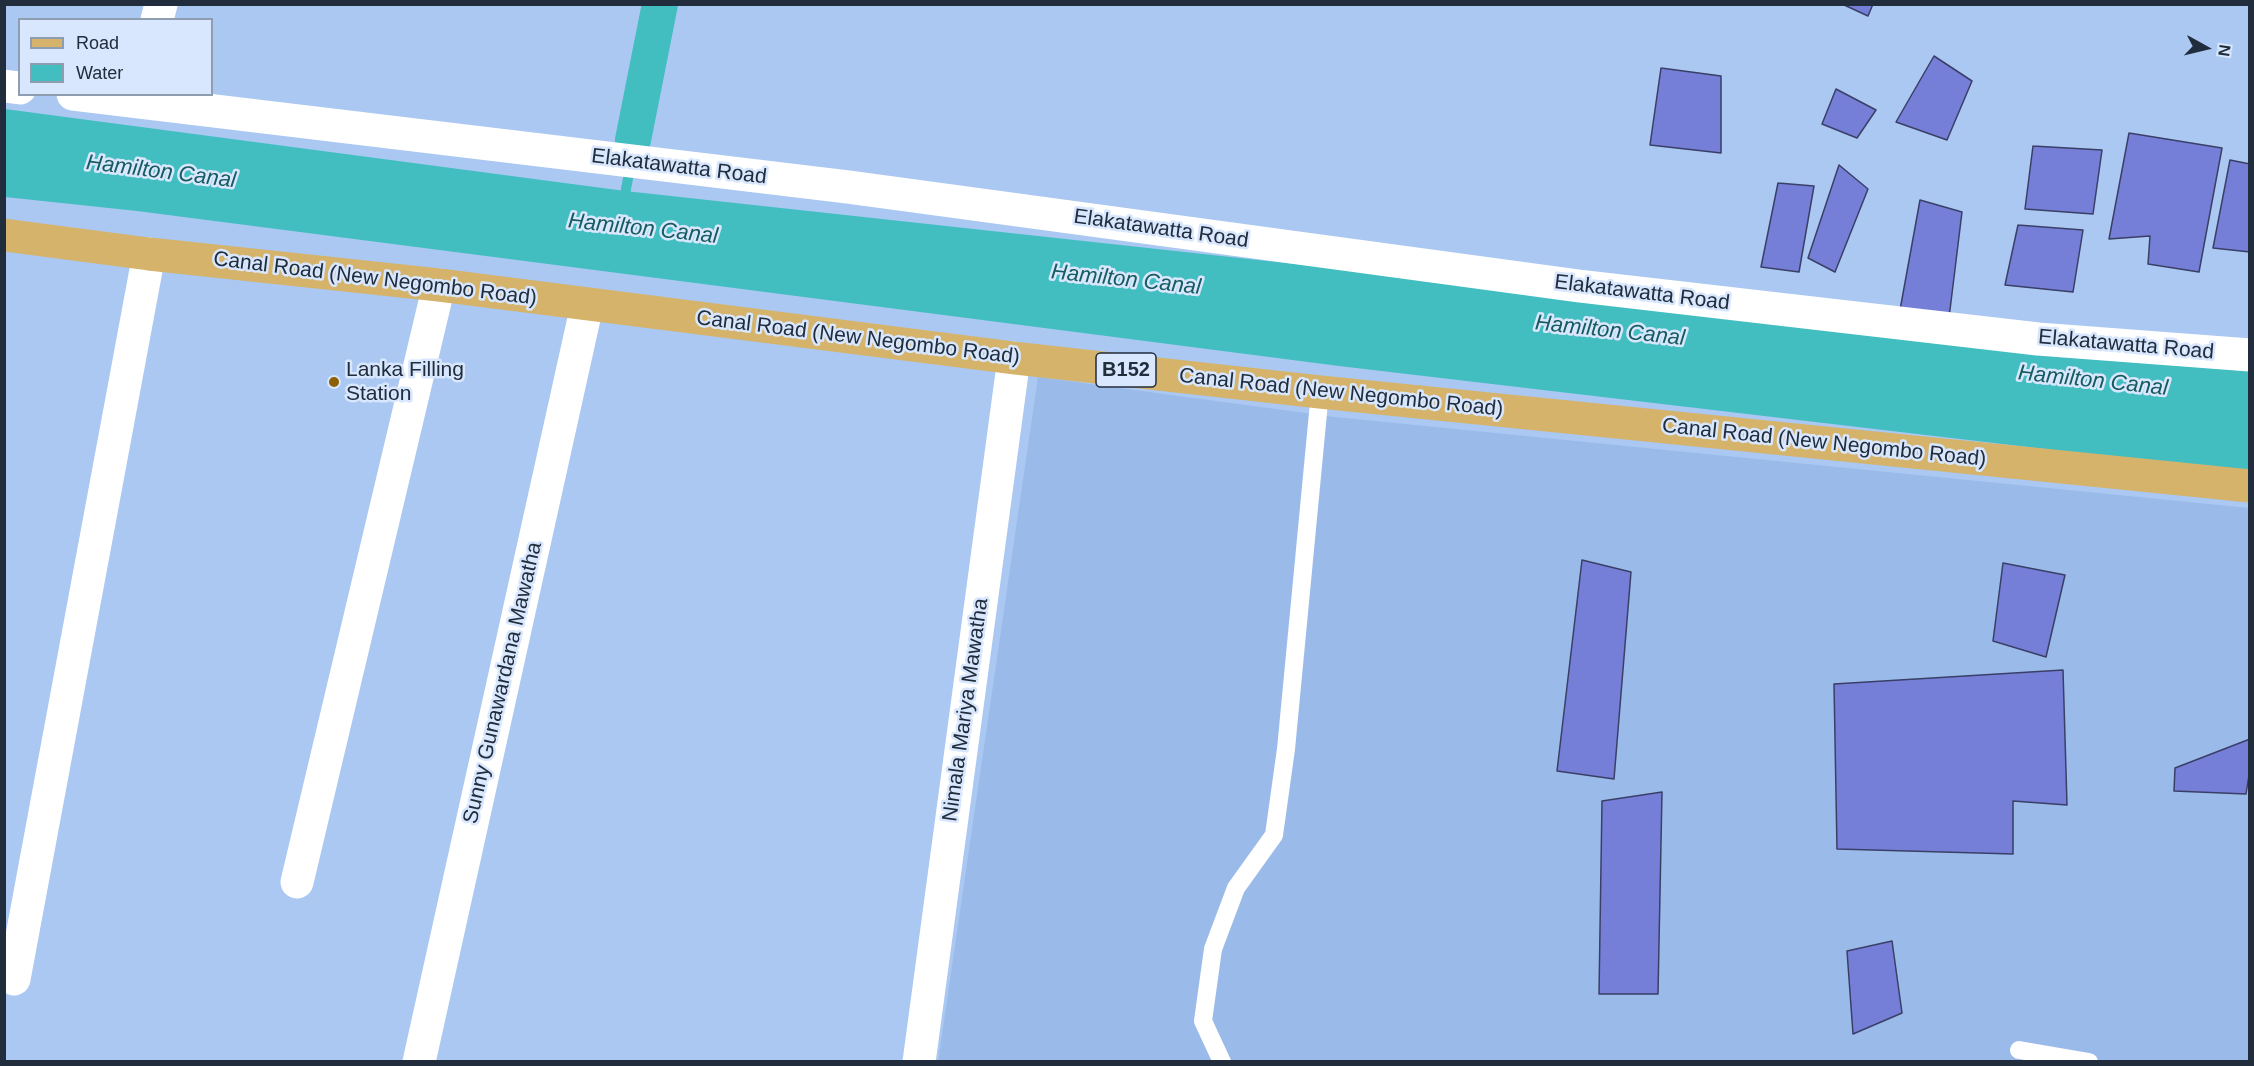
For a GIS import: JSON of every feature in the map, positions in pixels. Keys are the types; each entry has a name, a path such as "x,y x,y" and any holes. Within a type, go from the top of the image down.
{"main road":[{"name":"Canal Road (New Negombo Road)","path":"4,235 149,254 439,285 1014,358 1320,392 2250,486"}],"street":[{"name":"Elakatawatta Road","path":"104,96 136,98 848,187 1579,286 2038,339 2250,355"},
{"path":"14,979 149,254"},
{"path":"297,882 439,285"},
{"name":"Sunny Gunawardana Mawatha","path":"419,1062 587,304"},
{"name":"Nimala Mariya Mawatha","path":"919,1062 1014,358"}],"lane":[{"path":"1222,1062 1203,1021 1213,949 1236,888 1274,836 1286,749 1320,392"},
{"path":"2019,1050 2089,1062"}],"shaded area":[{"path":"1038,377 1335,417 2249,508 2249,1061 938,1062"}],"water":[{"name":"Hamilton Canal","path":"5,109 625,191 2249,368 2249,473 1339,366 137,211 5,197"}],"building":[{"path":"1842,4 1873,4 1868,16"},
{"path":"1934,56 1972,81 1947,140 1896,122"},
{"path":"1661,68 1721,76 1721,153 1650,145"},
{"path":"1836,89 1876,110 1857,138 1822,124"},
{"path":"2129,133 2222,148 2199,272 2148,264 2150,236 2109,239"},
{"path":"2033,146 2102,150 2093,214 2025,209"},
{"path":"2230,160 2250,164 2250,252 2213,248"},
{"path":"1839,165 1868,189 1835,272 1808,258"},
{"path":"1778,183 1814,186 1799,272 1761,267"},
{"path":"1920,200 1962,212 1949,318 1900,310"},
{"path":"2018,225 2083,230 2073,292 2005,285"},
{"path":"1582,560 1631,572 1614,779 1557,771"},
{"path":"2003,563 2065,575 2046,657 1993,641"},
{"path":"2063,670 2067,805 2013,801 2013,854 1837,849 1834,684"},
{"path":"2250,739 2250,769 2246,794 2174,791 2175,768"},
{"path":"1662,792 1658,994 1599,994 1602,801"},
{"path":"1892,941 1902,1013 1853,1034 1847,951"}],"waterway":[{"path":"633,140 660,4"},
{"name":"Hamilton Canal","path":"623,205 629,173"}],"place":[{"name":"Lanka Filling Station","path":"334,382"}]}
